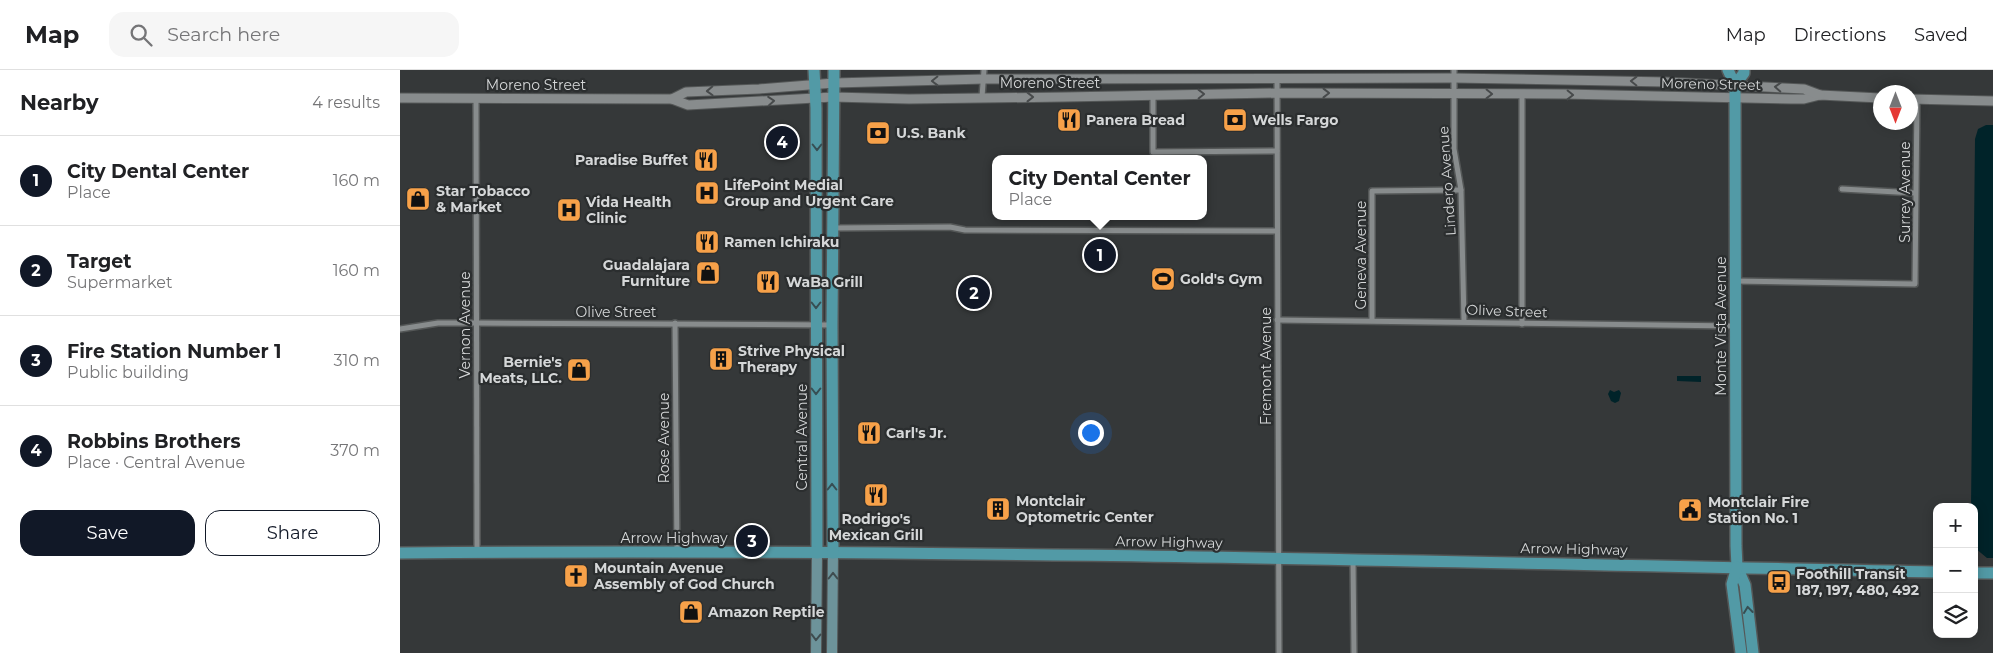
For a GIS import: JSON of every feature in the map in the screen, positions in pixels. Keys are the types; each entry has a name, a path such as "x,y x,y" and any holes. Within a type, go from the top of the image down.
{"main road":[{"name":"Central Avenue","path":"814,70 816,85 816,653"},
{"path":"832,653 834,70"},
{"name":"Monte Vista Avenue","path":"1728,70 1735,85 1737,568 1732,584 1741,653"},
{"path":"1735,85 1744,74 1744,70"},
{"name":"Arrow Highway","path":"400,553 676,552 1279,558 1933,572"},
{"name":"Monte Vista Avenue","path":"1737,568 1745,585 1753,653"},
{"path":"1978,573 1993,573"}],"street":[{"name":"Moreno Street","path":"672,99 686,92 984,75 1278,78 1454,74 1735,85 1804,89 1820,95"},
{"name":"Lindero Avenue","path":"1454,74 1455,159 1461,190 1464,321"},
{"path":"982,97 984,75"},
{"name":"Fremont Avenue","path":"1278,78 1279,653"},
{"name":"Moreno Street","path":"400,98 672,99 688,105 833,98 909,99 1278,93 1454,93 1804,99 1820,95 1873,98"},
{"path":"1522,94 1522,324"},
{"path":"1153,95 1153,152 1277,151"},
{"name":"Vernon Avenue","path":"476,98 477,552"},
{"path":"1918,99 1993,101"},
{"name":"Surrey Avenue","path":"1735,281 1916,284 1914,130"},
{"path":"1842,189 1915,193"},
{"name":"Geneva Avenue","path":"1372,320 1372,190 1461,190"},
{"path":"832,228 950,227 965,230 1277,231"},
{"name":"Olive Street","path":"1277,320 1736,326"},
{"name":"Olive Street","path":"400,329 438,323 832,325"},
{"name":"Rose Avenue","path":"675,323 676,552"},
{"path":"1354,559 1354,653"}],"water":[{"path":"1986,125 1993,125 1993,558 1987,558 1978,550 1978,503 1971,503 1975,139 1978,129"},
{"path":"1677,376 1701,376 1701,382 1677,381"},
{"path":"1610,390 1614,392 1619,390 1621,393 1619,401 1615,403 1611,401 1608,394"}],"place":[{"name":"Panera Bread","path":"1069,120"},
{"name":"Wells Fargo","path":"1235,120"},
{"name":"U.S. Bank","path":"878,133"},
{"name":"Robbins Brothers","path":"782,142"},
{"name":"Paradise Buffet","path":"706,160"},
{"name":"LifePoint Medial Group and Urgent Care","path":"707,193"},
{"name":"Star Tobacco & Market","path":"418,199"},
{"name":"Vida Health Clinic","path":"569,210"},
{"name":"Ramen Ichiraku","path":"707,242"},
{"name":"City Dental Center","path":"1100,255"},
{"name":"Guadalajara Furniture","path":"708,273"},
{"name":"Gold's Gym","path":"1163,279"},
{"name":"WaBa Grill","path":"768,282"},
{"name":"Target","path":"974,293"},
{"name":"Strive Physical Therapy","path":"721,359"},
{"name":"Bernie's Meats, LLC.","path":"579,370"},
{"name":"Carl's Jr.","path":"869,433"},
{"name":"Rodrigo's Mexican Grill","path":"876,495"},
{"name":"Montclair Optometric Center","path":"998,509"},
{"name":"Montclair Fire Station No. 1","path":"1690,510"},
{"name":"Fire Station Number 1","path":"752,541"},
{"name":"Mountain Avenue Assembly of God Church","path":"576,576"},
{"name":"Foothill Transit 187, 197, 480, 492","path":"1779,582"},
{"name":"Amazon Reptile","path":"691,612"}]}
